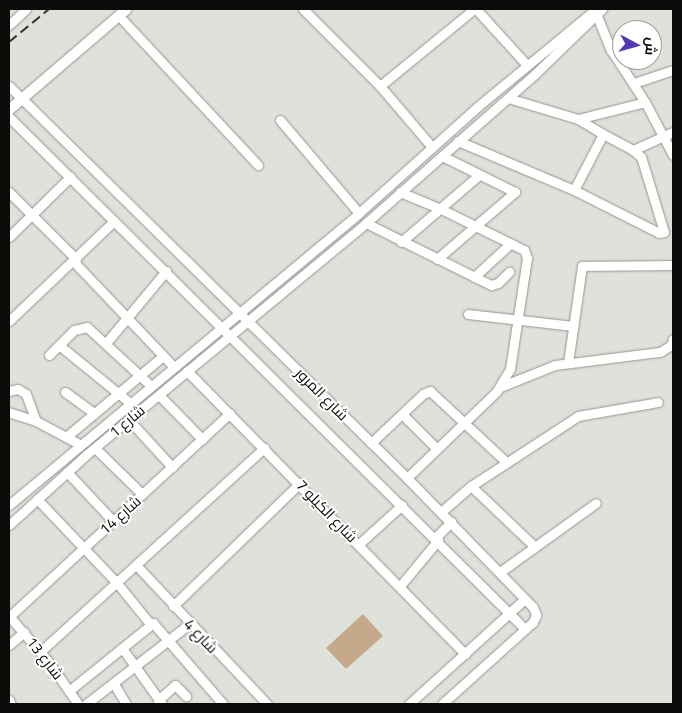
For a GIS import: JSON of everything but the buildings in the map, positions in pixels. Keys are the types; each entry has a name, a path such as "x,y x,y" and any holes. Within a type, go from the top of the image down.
{"street":[{"path":"9,25 26,9"},
{"path":"380,86 475,9 527,65"},
{"path":"306,10 380,86 432,147"},
{"path":"598,11 612,50 634,83 673,155"},
{"name":"شارع 1","path":"9,505 221,325 359,213 527,65 598,11"},
{"name":"شارع 1","path":"9,526 95,448 366,223 508,98 598,11"},
{"path":"9,110 123,12 258,165"},
{"path":"634,83 673,70"},
{"name":"شارع المرور","path":"9,86 451,522 525,599 536,614 525,629 442,704"},
{"path":"458,141 574,190 659,233 664,232 642,162 633,150 578,119 508,98"},
{"path":"578,119 645,102"},
{"name":"شارع المرور","path":"9,117 221,325 525,629"},
{"path":"280,120 359,213"},
{"path":"633,150 673,132"},
{"path":"574,190 603,134"},
{"path":"437,259 515,192 442,156"},
{"path":"401,242 479,175"},
{"path":"9,237 70,177"},
{"path":"9,192 173,366"},
{"path":"400,192 441,208 476,225 511,243 527,254 520,321 513,362 500,387 407,478"},
{"path":"9,321 75,261 114,221"},
{"path":"366,223 401,242 494,285 509,272"},
{"path":"474,277 511,243"},
{"path":"568,363 582,266 673,265"},
{"path":"106,342 166,271"},
{"path":"468,314 573,326"},
{"path":"49,355 74,330 83,327 92,329 150,385"},
{"path":"500,387 537,370 568,363 660,352 667,349 673,339"},
{"path":"59,345 130,402"},
{"path":"66,437 163,356"},
{"name":"شارع الكيلو 7","path":"187,371 360,544 465,654"},
{"path":"9,391 18,389 26,394 36,421"},
{"path":"371,443 430,391 505,461"},
{"path":"65,392 94,413"},
{"path":"159,395 202,439"},
{"path":"441,512 471,486 505,461 578,416 658,402"},
{"path":"9,412 36,421 79,444"},
{"name":"شارع 14","path":"9,616 230,414"},
{"path":"402,414 437,449"},
{"path":"129,420 172,467"},
{"path":"95,448 142,494"},
{"path":"40,651 137,566 264,448"},
{"path":"67,472 113,521"},
{"path":"173,606 300,483"},
{"path":"471,486 535,546"},
{"path":"37,500 117,583 151,625"},
{"path":"500,572 596,503"},
{"path":"360,544 402,505"},
{"path":"400,586 451,522"},
{"name":"شارع 4","path":"137,566 189,624 266,704"},
{"path":"410,704 525,599"},
{"name":"شارع 13","path":"9,616 40,651 70,690 78,704"},
{"path":"70,690 153,623 223,704"},
{"path":"86,704 135,668 189,624"},
{"path":"9,645 24,632"},
{"path":"122,648 160,702 175,685 186,696"},
{"path":"114,684 126,704"},
{"path":"9,700 11,704"}],"shaded area":[{"path":"363,614 383,636 346,669 326,648"}],"railway":[{"path":"9,42 49,9"}]}
